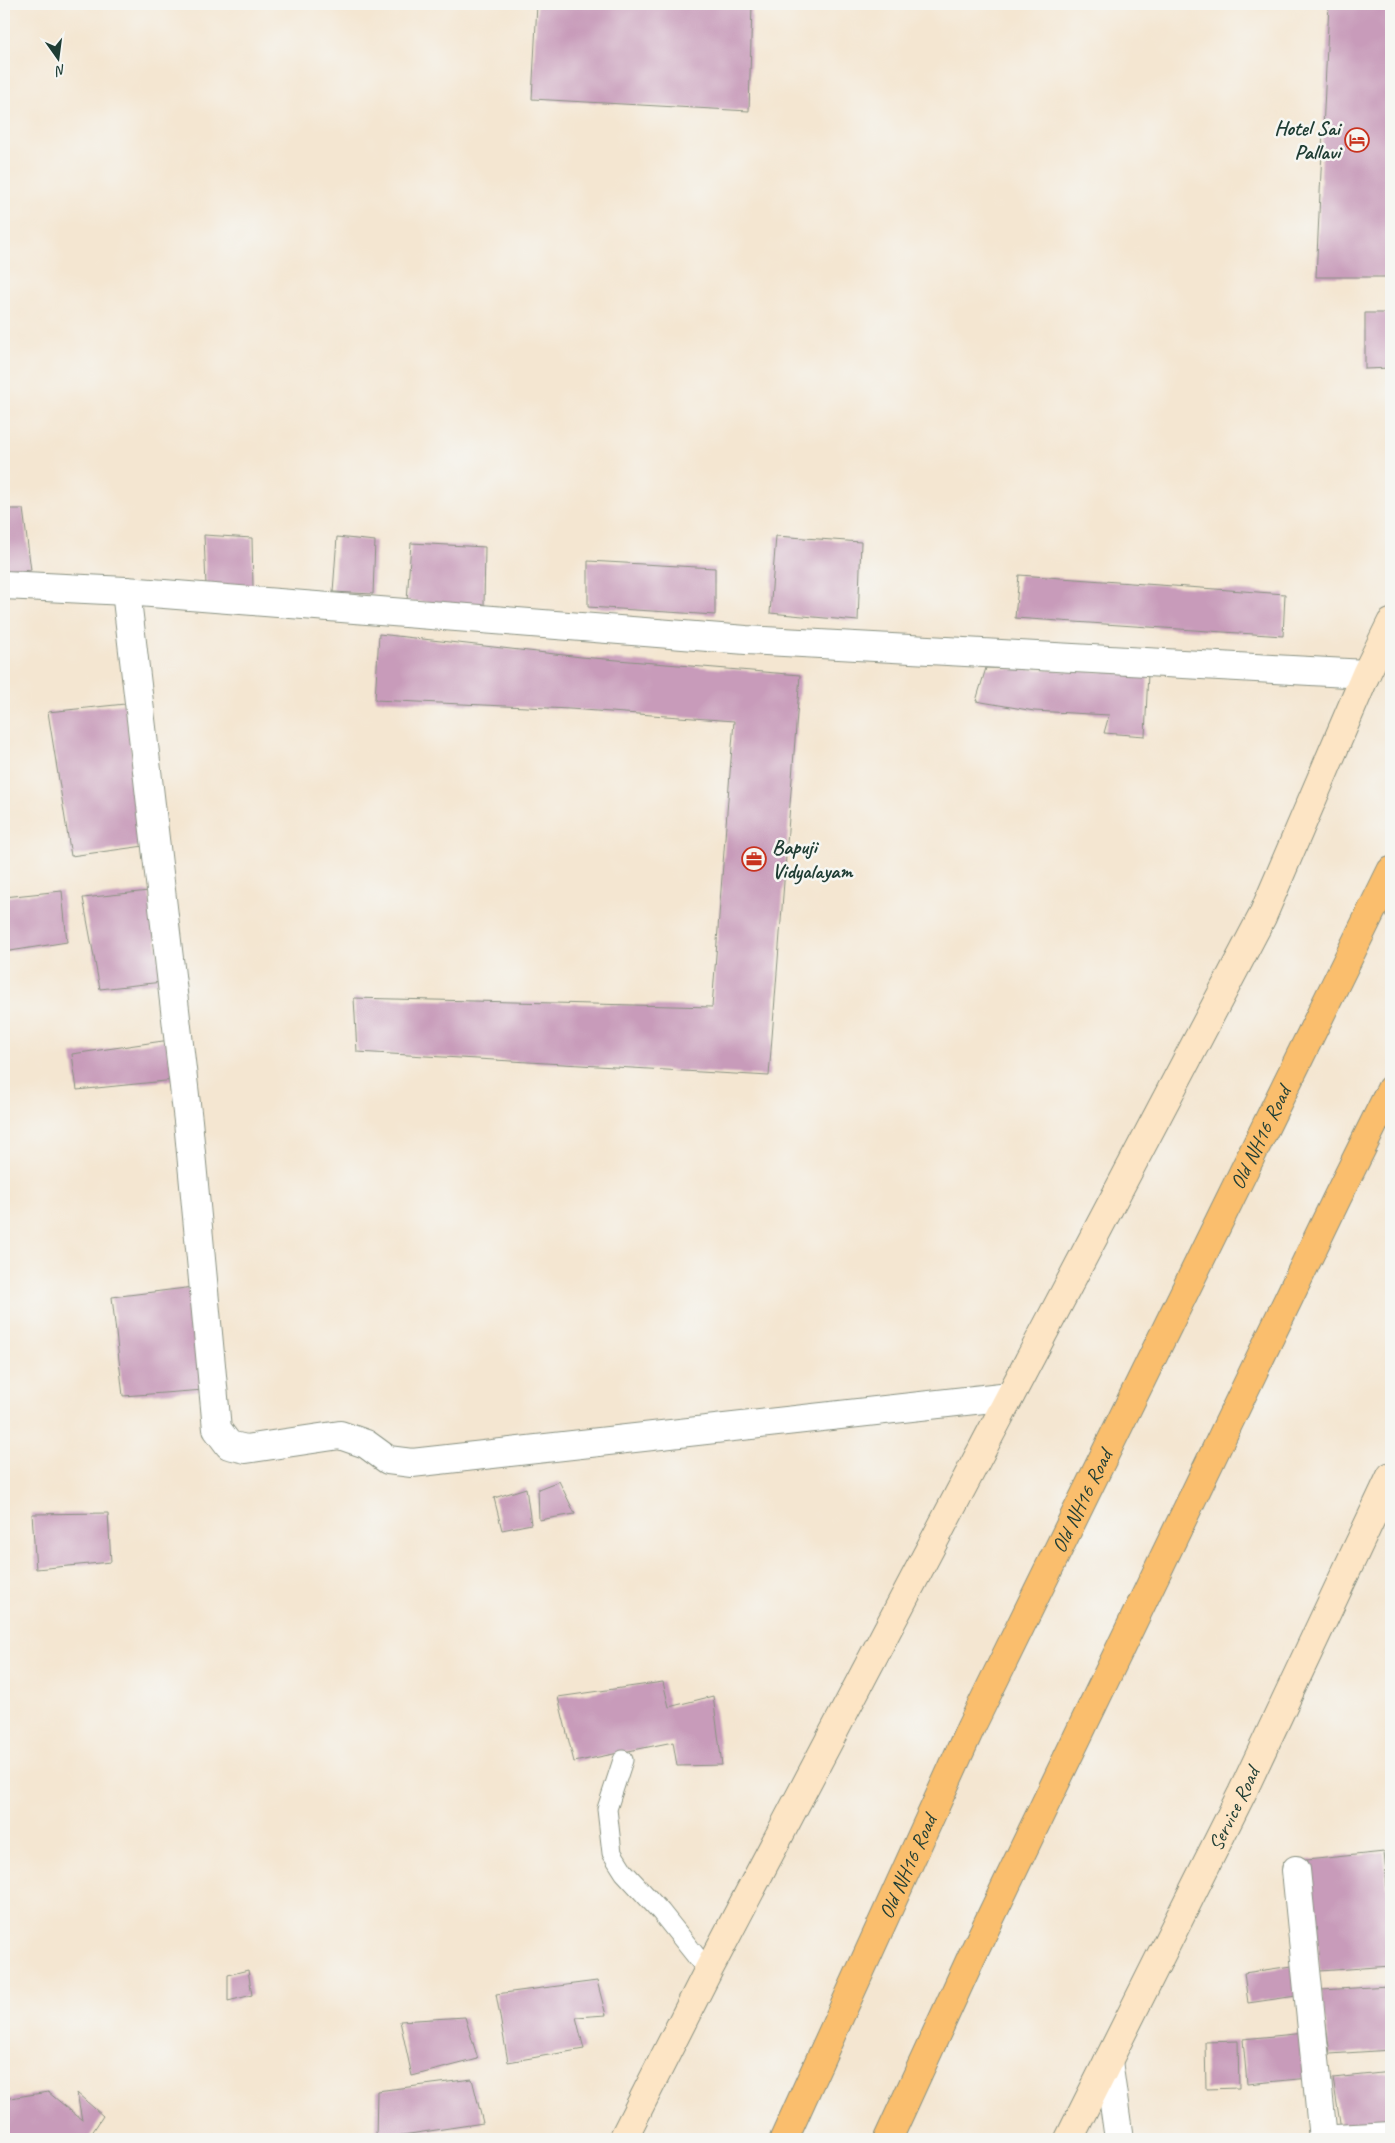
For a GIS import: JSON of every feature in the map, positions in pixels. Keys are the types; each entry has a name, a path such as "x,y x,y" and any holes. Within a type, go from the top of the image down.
{"main road":[{"name":"Old NH16 Road","path":"784,2139 971,1727 1391,871"},
{"path":"888,2139 975,1949 1391,1089"}],"street":[{"path":"4,584 126,591 746,640 1366,674"},
{"path":"126,591 188,1121 217,1429 229,1445 246,1449 340,1435 366,1444 388,1460 412,1463 1010,1396"},
{"path":"623,2139 708,1971 1262,917 1366,674 1391,623"},
{"name":"Service Road","path":"1069,2139 1242,1793 1391,1476"},
{"path":"1296,1870 1322,2139"},
{"path":"1108,2061 1120,2139"},
{"path":"1336,2139 1391,2136"}],"lane":[{"path":"623,1760 608,1809 612,1853 624,1872 661,1912 708,1971"}],"building":[{"path":"537,4 752,4 749,111 532,99"},
{"name":"Hotel Sai Pallavi","path":"1329,4 1391,4 1391,277 1316,277"},
{"path":"1365,313 1391,313 1391,368 1365,369"},
{"path":"4,509 23,509 31,570 4,572"},
{"path":"204,535 252,538 253,587 206,586"},
{"path":"776,536 861,542 858,621 770,613"},
{"path":"337,537 375,541 373,594 333,592"},
{"path":"411,543 485,547 484,606 407,601"},
{"path":"588,561 715,568 715,615 588,607"},
{"path":"1019,575 1285,594 1283,636 1015,618"},
{"name":"Bapuji Vidyalayam","path":"379,634 581,657 800,675 769,1076 357,1052 354,998 712,1007 734,721 570,709 375,700"},
{"path":"986,668 1148,673 1145,736 1104,733 1109,715 1034,711 976,701"},
{"path":"125,704 144,846 71,856 48,712"},
{"path":"62,891 67,942 4,952 4,897"},
{"path":"149,891 162,982 100,989 83,898"},
{"path":"170,1040 175,1080 77,1090 72,1054"},
{"path":"194,1287 204,1390 123,1396 112,1297"},
{"path":"559,1481 575,1514 539,1520 538,1489"},
{"path":"526,1488 531,1524 502,1530 494,1498"},
{"path":"108,1513 111,1562 36,1569 32,1514"},
{"path":"663,1682 669,1707 713,1696 722,1765 677,1766 673,1742 574,1762 558,1697"},
{"path":"1384,1852 1391,1930 1391,1966 1320,1971 1307,1860"},
{"path":"1299,1965 1303,1995 1248,2003 1244,1973"},
{"path":"248,1970 252,1995 228,2001 228,1975"},
{"path":"597,1981 606,2015 576,2017 584,2049 508,2062 496,1994"},
{"path":"1388,1986 1391,2008 1391,2050 1330,2054 1321,1990"},
{"path":"465,2017 478,2059 412,2076 400,2021"},
{"path":"1305,2033 1310,2078 1247,2084 1243,2039"},
{"path":"1238,2041 1239,2088 1206,2089 1205,2042"},
{"path":"1391,2072 1391,2126 1341,2130 1333,2078"},
{"path":"472,2079 483,2123 376,2139 377,2091"},
{"path":"48,2092 82,2120 77,2093 103,2116 88,2139 4,2139 4,2099"}],"place":[{"name":"Hotel Sai Pallavi","path":"1357,140"},
{"name":"Bapuji Vidyalayam","path":"754,859"}]}
